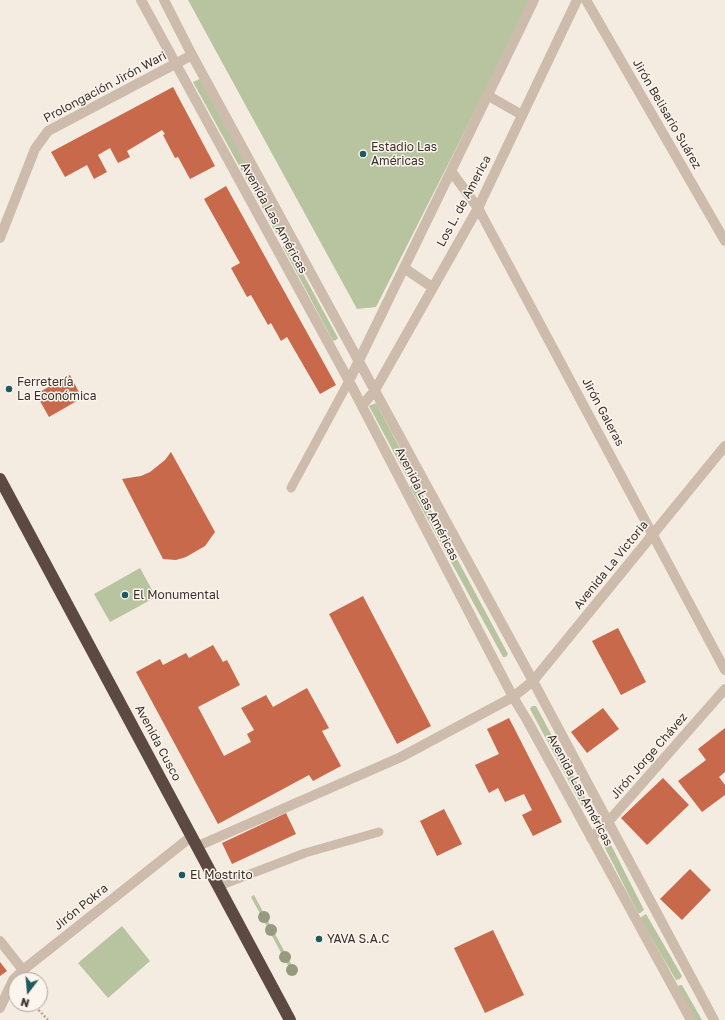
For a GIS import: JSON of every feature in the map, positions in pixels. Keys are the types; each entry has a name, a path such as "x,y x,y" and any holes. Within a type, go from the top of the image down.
{"highway":[{"name":"Avenida Cusco","path":"0,479 290,1020"}],"street":[{"name":"Avenida Las Américas","path":"141,0 349,381 513,697 691,1020"},
{"name":"Avenida Las Américas","path":"164,0 192,55 533,681 714,1020"},
{"name":"Los L. de America","path":"349,381 360,362 534,0"},
{"name":"Los L. de America","path":"362,406 375,390 432,286 478,208 577,0"},
{"name":"Jirón Belisario Suárez","path":"586,0 725,241"},
{"name":"Prolongación Jirón Wari","path":"0,238 35,149 48,131 192,55"},
{"path":"488,95 522,115"},
{"name":"Jirón Galeras","path":"451,171 478,208 725,670"},
{"path":"404,268 432,286"},
{"name":"Avenida La Victoria","path":"198,846 401,757 513,697 533,681 725,446"},
{"name":"Jirón Jorge Chávez","path":"591,838 608,822 725,689"},
{"name":"Jirón Pokra","path":"0,1008 13,980 23,970 192,836"},
{"path":"0,941 23,970"}],"lane":[{"path":"291,488 349,381"},
{"path":"219,886 305,853 380,832"}],"path":[{"path":"41,1012 48,1020"}],"green space":[{"name":"Estadio Las Américas","path":"188,0 531,0 376,307 357,309"},
{"path":"200,79 282,230 279,233 276,233 193,82"},
{"path":"287,244 338,338 336,340 333,341 283,247"},
{"path":"376,403 413,473 411,476 407,477 369,406"},
{"path":"413,484 417,484 508,654 506,657 503,657 410,487"},
{"name":"El Monumental","path":"140,568 156,597 110,622 94,594"},
{"path":"532,706 536,706 588,803 586,805 582,806 530,709"},
{"path":"605,833 644,910 640,913 638,913 599,836"},
{"path":"254,895 295,971 292,973 251,897"},
{"path":"646,914 682,976 680,979 676,980 640,918"},
{"path":"122,926 150,961 108,998 78,963"},
{"path":"682,985 702,1020 694,1020 677,987"}],"building":[{"path":"173,87 215,166 190,179 178,157 175,158 162,130 127,151 130,157 118,163 110,148 98,155 107,172 94,179 87,165 65,177 51,152"},
{"path":"226,186 336,385 320,394 287,337 281,341 271,323 268,325 251,295 247,297 231,268 240,263 204,199"},
{"path":"70,375 82,398 49,417 36,394"},
{"path":"171,452 215,532 205,546 186,557 176,560 163,559 122,479 141,476 150,472 165,460"},
{"path":"363,596 431,726 397,744 329,614"},
{"path":"618,628 646,682 621,695 592,641"},
{"path":"213,645 223,662 227,660 240,685 198,707 224,756 251,742 247,734 254,730 241,708 266,695 273,707 307,688 329,728 322,731 341,766 313,781 309,775 218,824 136,672 160,659 163,665 186,653 189,658"},
{"path":"603,708 619,729 587,753 571,732"},
{"path":"509,718 562,822 533,836 522,815 532,810 524,794 505,802 498,788 489,793 475,765 499,754 487,729"},
{"path":"725,728 725,772 719,777 725,785 725,795 702,812 678,781 706,760 698,749"},
{"path":"663,778 689,805 647,845 621,818"},
{"path":"444,809 462,844 437,856 420,821"},
{"path":"286,813 296,834 232,864 222,843"},
{"path":"690,869 711,890 682,920 660,899"},
{"path":"493,930 524,995 485,1013 454,948"},
{"path":"0,962 7,971 0,976"}],"place":[{"name":"Estadio Las Américas","path":"363,154"},
{"name":"Ferretería La Económica","path":"9,389"},
{"name":"El Monumental","path":"125,595"},
{"name":"El Mostrito","path":"182,875"},
{"name":"YAVA S.A.C","path":"319,939"}]}
